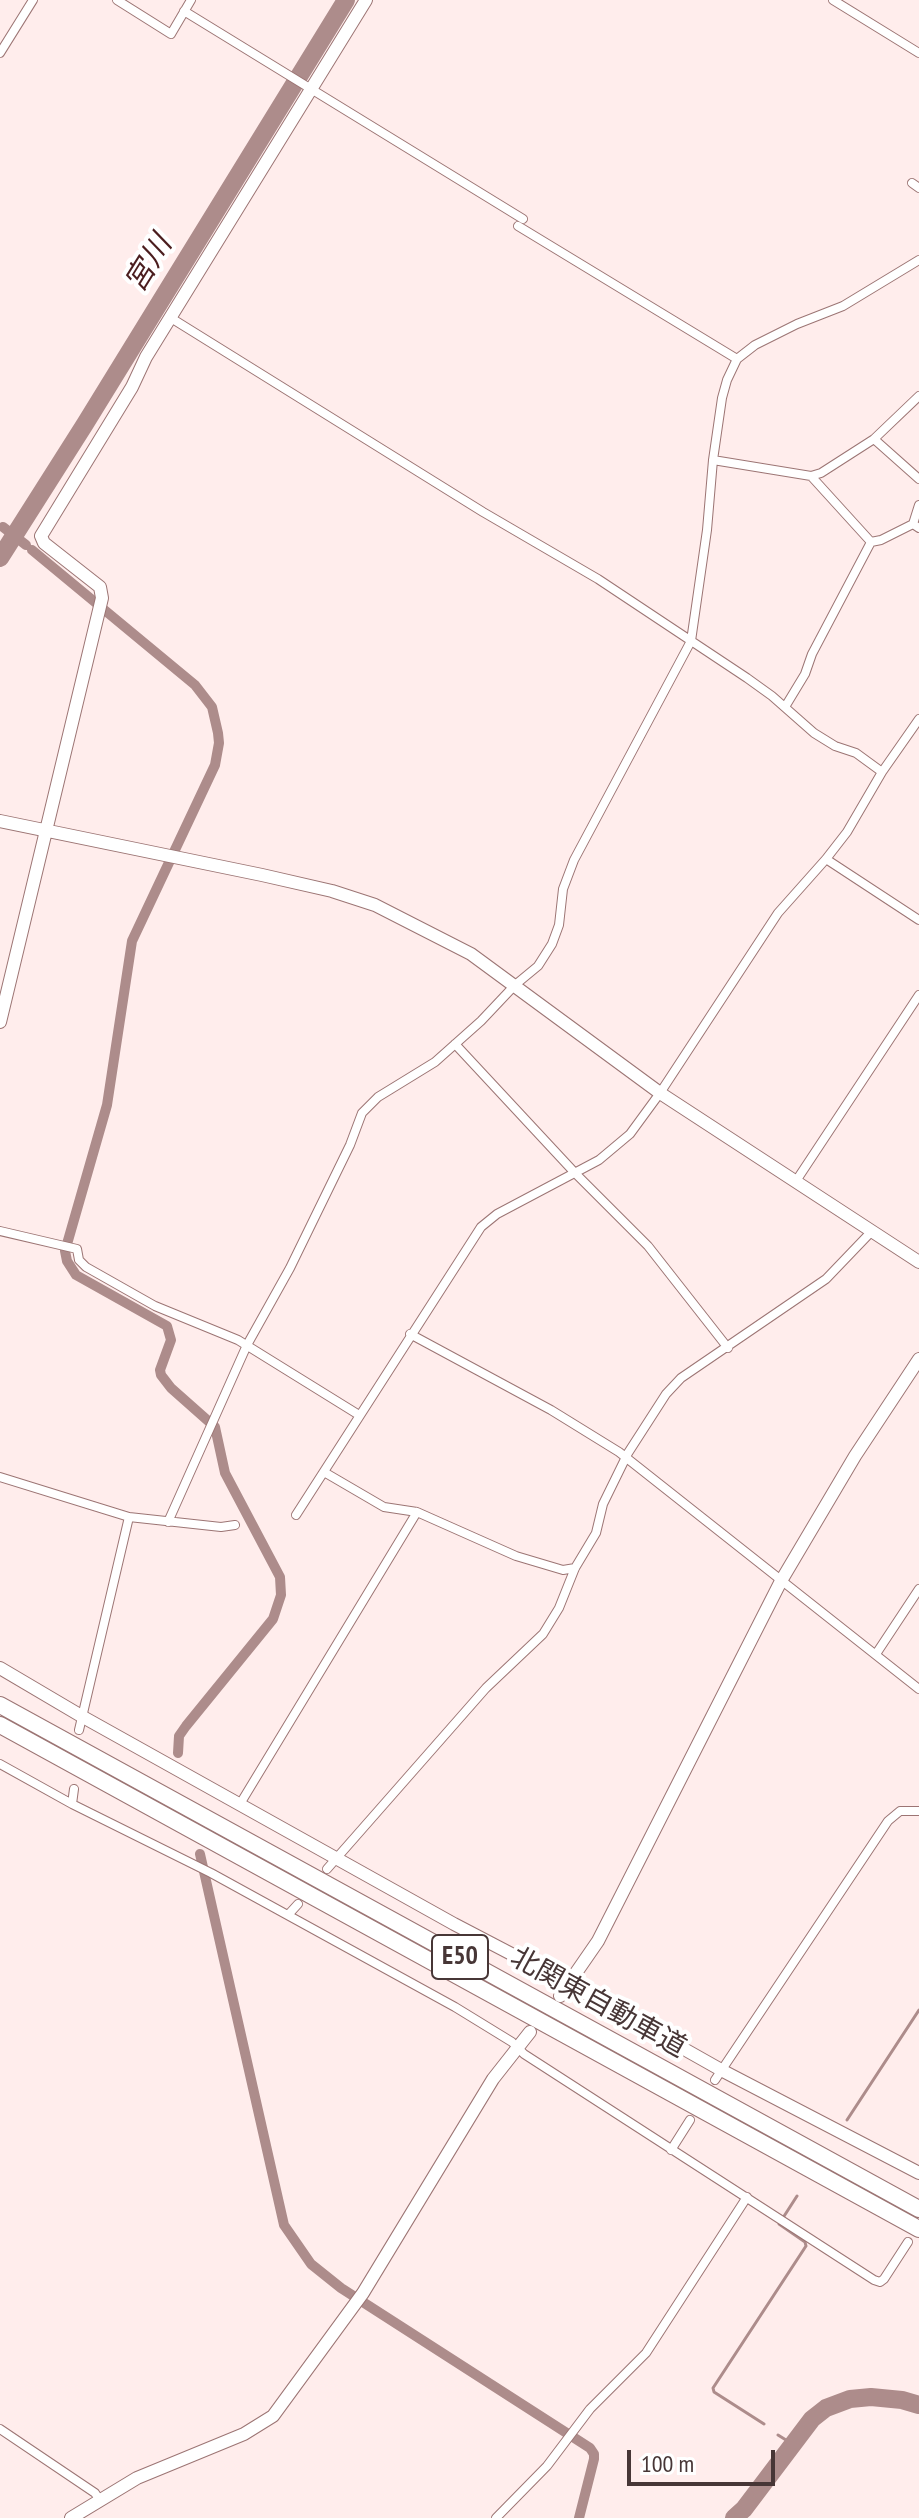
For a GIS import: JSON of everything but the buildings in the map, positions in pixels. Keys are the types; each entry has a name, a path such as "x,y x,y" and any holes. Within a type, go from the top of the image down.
{"highway":[{"name":"北関東自動車道","path":"0,1705 919,2209"},
{"name":"北関東自動車道","path":"0,1725 914,2235"}],"street":[{"path":"0,53 33,0"},
{"path":"117,0 171,34 191,0"},
{"path":"0,1022 102,598 100,587 44,543 41,536 309,88 366,0"},
{"path":"833,0 919,53"},
{"path":"184,11 737,359"},
{"path":"168,1522 247,1345 294,1260 350,1145 362,1113 372,1100 435,1062 538,966 552,944 559,925 563,889 574,860 691,641 722,398 737,359 755,345 797,324 843,306 919,260"},
{"path":"171,318 483,512 598,579 747,678 814,733 835,746 856,753 882,772"},
{"path":"713,460 811,476 821,473 874,439 919,396"},
{"path":"874,439 919,479"},
{"path":"811,476 871,542"},
{"path":"871,542 916,526 919,505"},
{"path":"785,707 805,674 812,654 871,542"},
{"path":"296,1515 481,1227 497,1214 614,1149 630,1134 778,913 847,832 882,772 919,719"},
{"path":"0,821 332,891 375,905 471,954 660,1093 919,1262"},
{"path":"826,859 919,920"},
{"path":"796,1181 919,995"},
{"path":"455,1044 648,1246 728,1348"},
{"path":"0,1231 77,1249 79,1260 86,1267 142,1298 247,1345 359,1415"},
{"path":"327,1869 486,1688 543,1634 596,1533 603,1504 640,1431 673,1387 681,1378 826,1279 872,1231"},
{"path":"410,1334 589,1432 918,1686"},
{"path":"560,1996 598,1941 781,1581 855,1456 919,1359"},
{"path":"324,1472 384,1507 417,1512 516,1556 563,1570 575,1568"},
{"path":"0,1477 129,1517 221,1527 235,1525"},
{"path":"240,1804 417,1512"},
{"path":"79,1730 129,1517"},
{"path":"876,1654 919,1589"},
{"path":"0,1668 454,1924 567,1983 719,2075 919,2173"},
{"path":"0,1764 72,1804 211,1873 455,2007 671,2150 878,2281 884,2279 914,2235"},
{"path":"72,1804 74,1789"},
{"path":"719,2075 888,1821 900,1811 919,1811"},
{"path":"288,1915 298,1904"},
{"path":"71,2518 99,2499 154,2470 244,2434 273,2416 363,2293 493,2079 530,2032"},
{"path":"671,2150 690,2120"},
{"path":"496,2518 539,2475 590,2409 646,2353 747,2197"},
{"path":"0,2429 95,2493 99,2499"}],"waterway":[{"name":"宮川","path":"0,558 346,0"},
{"name":"宮川","path":"3,527 26,545"},
{"path":"32,550 195,685 212,707 218,733 215,765 132,941 107,1105 65,1251 76,1275 167,1326 171,1340 161,1375 171,1388 215,1427 225,1473 280,1577 281,1595 273,1619 186,1726 179,1736 178,1753"},
{"path":"200,1854 284,2225 311,2264 341,2288 590,2448 594,2459 579,2518"},
{"path":"847,2120 919,2010"},
{"path":"764,2424 714,2392 713,2388 806,2246 805,2242 779,2224 797,2196"},
{"path":"734,2518 812,2419 826,2408 850,2399 871,2397 919,2405"},
{"path":"778,2435 794,2445"}]}
